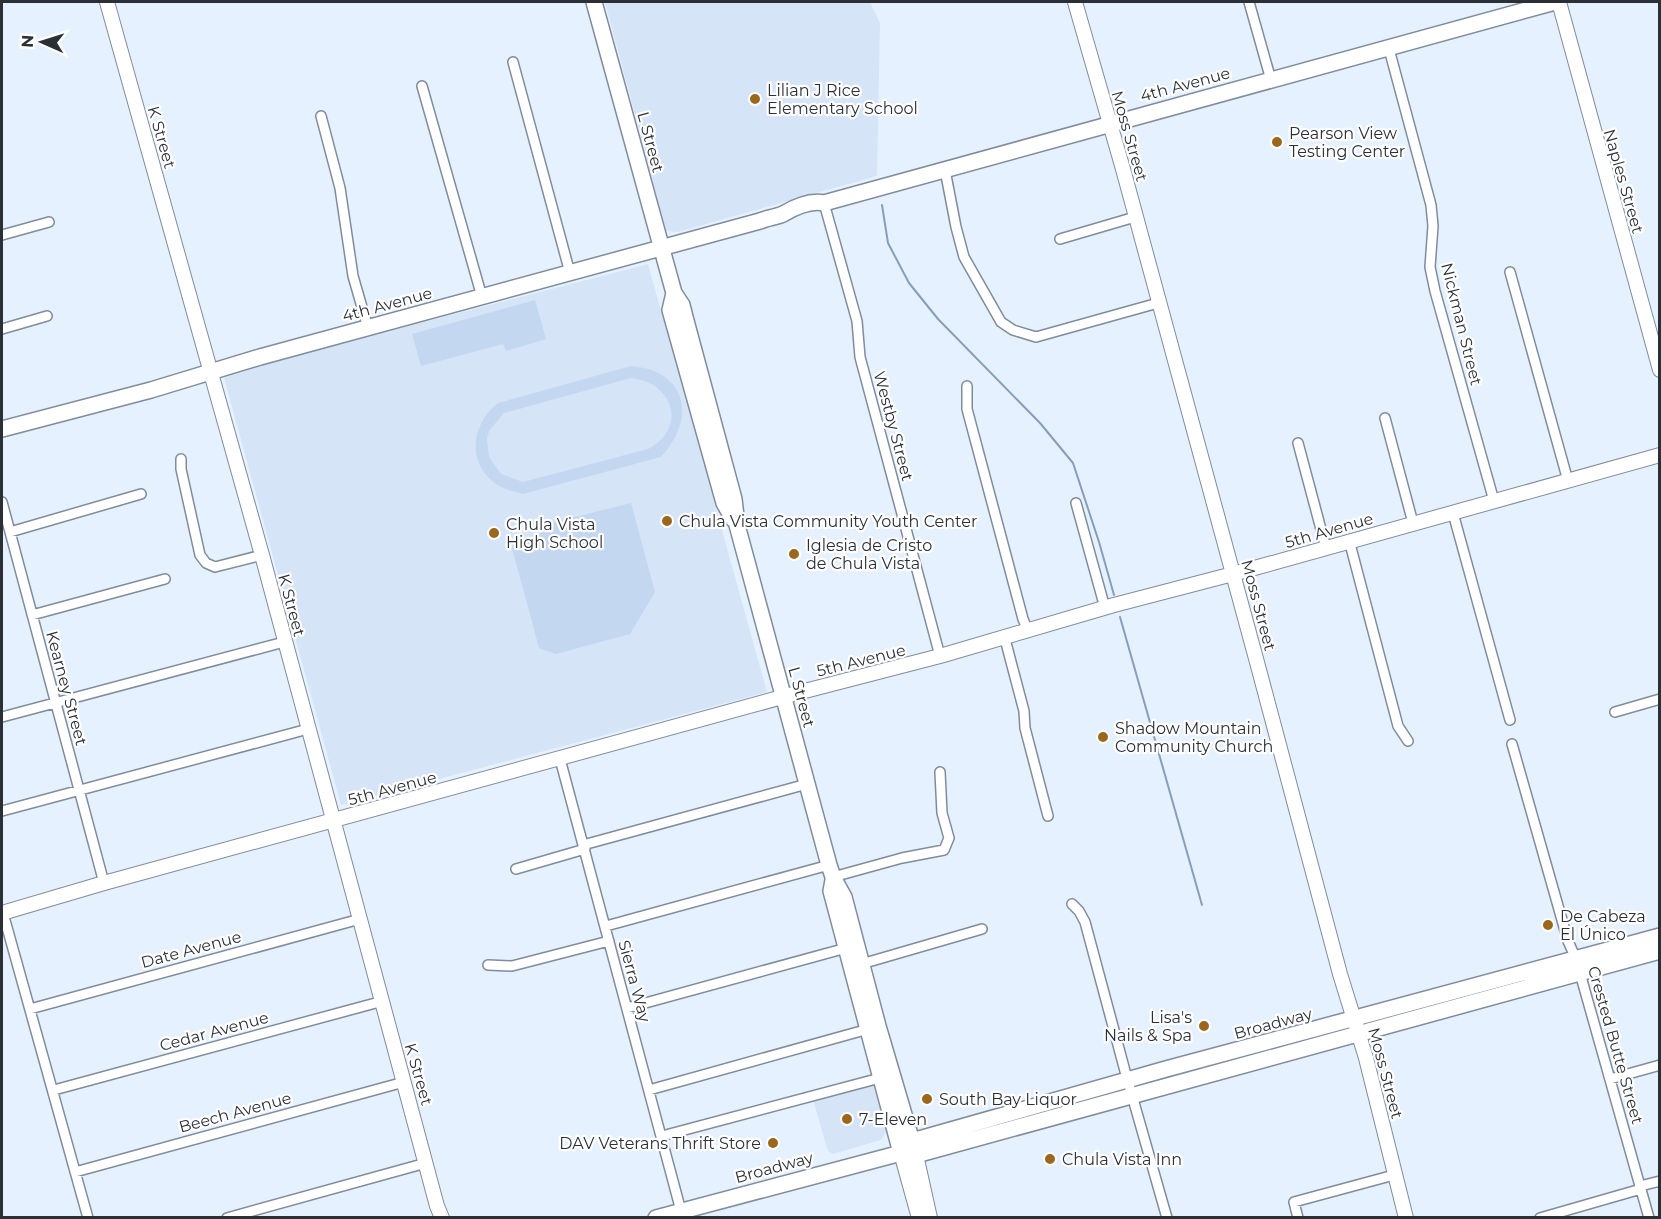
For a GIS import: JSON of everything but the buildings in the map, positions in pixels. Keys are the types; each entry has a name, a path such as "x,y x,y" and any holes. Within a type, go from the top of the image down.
{"main road":[{"name":"L Street","path":"594,2 674,292 682,305 701,373 734,499 737,525 831,871 831,891 852,946 873,1028 909,1150"},
{"name":"4th Avenue","path":"2,429 151,390 782,214 793,218 818,211 824,203 1557,2"},
{"name":"Broadway","path":"656,1218 909,1150 1132,1096 1357,1027 1578,966 1659,936"},
{"name":"Broadway","path":"1578,966 1659,951"},
{"name":"Broadway","path":"909,1150 1166,1069 1357,1027"},
{"name":"L Street","path":"873,1028 880,1078 909,1150"}],"street":[{"name":"K Street","path":"107,2 262,555 442,1218"},
{"name":"Moss Street","path":"1075,2 1298,810 1309,861 1357,1027 1406,1218"},
{"path":"1249,2 1271,80"},
{"name":"Naples Street","path":"1557,2 1655,334 1659,370"},
{"name":"Nickman Street","path":"1389,49 1431,205 1433,226 1430,267 1435,291 1494,501"},
{"path":"513,63 570,273"},
{"path":"423,86 482,297"},
{"path":"321,116 340,188 352,276 368,328"},
{"path":"945,170 964,257 1001,321 1013,330 1036,337 1158,303"},
{"name":"Westby Street","path":"824,203 856,321 860,357 940,656"},
{"path":"1060,238 1136,217"},
{"path":"2,235 49,222"},
{"path":"1510,272 1569,481"},
{"path":"2,329 47,316"},
{"path":"967,386 967,409 1028,631"},
{"path":"1385,418 1413,523"},
{"path":"1298,442 1326,548"},
{"name":"5th Avenue","path":"2,913 783,697 1005,639 1105,608 1659,455"},
{"path":"181,459 181,469 200,555 206,563 215,567 262,555"},
{"path":"10,532 141,494"},
{"name":"Kearney Street","path":"2,502 104,883"},
{"path":"1076,503 1105,608"},
{"path":"1453,513 1510,720"},
{"path":"1349,540 1398,726 1408,741"},
{"path":"32,615 165,579"},
{"path":"1005,639 1024,711 1024,728 1048,816"},
{"path":"2,717 284,642"},
{"path":"1616,712 1659,699"},
{"path":"2,811 308,729"},
{"name":"Crested Butte Street","path":"1512,744 1649,1218"},
{"name":"Sierra Way","path":"560,759 681,1211"},
{"path":"606,926 831,871 944,850 950,838 942,813 940,772"},
{"path":"516,869 584,847 807,784"},
{"path":"1072,904 1085,922 1127,1081 1167,1218"},
{"path":"2,913 54,1090 88,1218"},
{"name":"Date Avenue","path":"30,1009 360,920"},
{"path":"857,966 982,929"},
{"path":"488,965 512,966 609,941"},
{"path":"627,1008 852,946"},
{"name":"Cedar Avenue","path":"54,1090 382,1001"},
{"path":"649,1090 873,1028"},
{"path":"1610,1079 1659,1065"},
{"path":"662,1136 880,1078"},
{"name":"Beech Avenue","path":"75,1172 404,1082"},
{"name":"L Street","path":"909,1150 919,1218"},
{"name":"L Street","path":"909,1150 930,1218"},
{"path":"227,1218 426,1163"},
{"path":"1298,1218 1294,1202 1394,1175"},
{"path":"1540,1218 1641,1188 1659,1180"}],"shaded area":[{"name":"Lilian J Rice Elementary School","path":"605,2 870,2 880,23 877,176 678,232 666,231"},
{"name":"Chula Vista High School","path":"648,264 767,692 341,805 223,374"},
{"path":"535,300 546,339 506,351 503,344 421,366 412,334"},
{"path":"631,366 654,371 671,383 681,399 682,418 675,437 661,457 523,494 496,484 482,469 477,459 476,439 479,429 490,410 498,403","holes":["631,378 658,388 666,397 671,408 668,430 648,449 523,482 501,474 489,457 487,439 489,431 504,413"]},
{"path":"631,503 655,592 630,634 556,654 539,648 512,548 515,541 538,536 547,524"},
{"path":"875,1084 886,1132 881,1140 833,1154 828,1151 813,1100"}],"waterway":[{"path":"882,205 888,243 909,283 938,319 1040,423 1073,463 1114,595"},
{"path":"1120,617 1202,905"}],"place":[{"name":"Lilian J Rice Elementary School","path":"755,99"},
{"name":"Pearson View Testing Center","path":"1277,142"},
{"name":"Chula Vista Community Youth Center","path":"667,521"},
{"name":"Chula Vista High School","path":"494,533"},
{"name":"Iglesia de Cristo de Chula Vista","path":"794,554"},
{"name":"Shadow Mountain Community Church","path":"1103,737"},
{"name":"De Cabeza El Único","path":"1548,925"},
{"name":"Lisa's Nails & Spa","path":"1204,1026"},
{"name":"South Bay Liquor","path":"927,1099"},
{"name":"7-Eleven","path":"847,1119"},
{"name":"DAV Veterans Thrift Store","path":"773,1143"},
{"name":"Chula Vista Inn","path":"1050,1159"}]}
